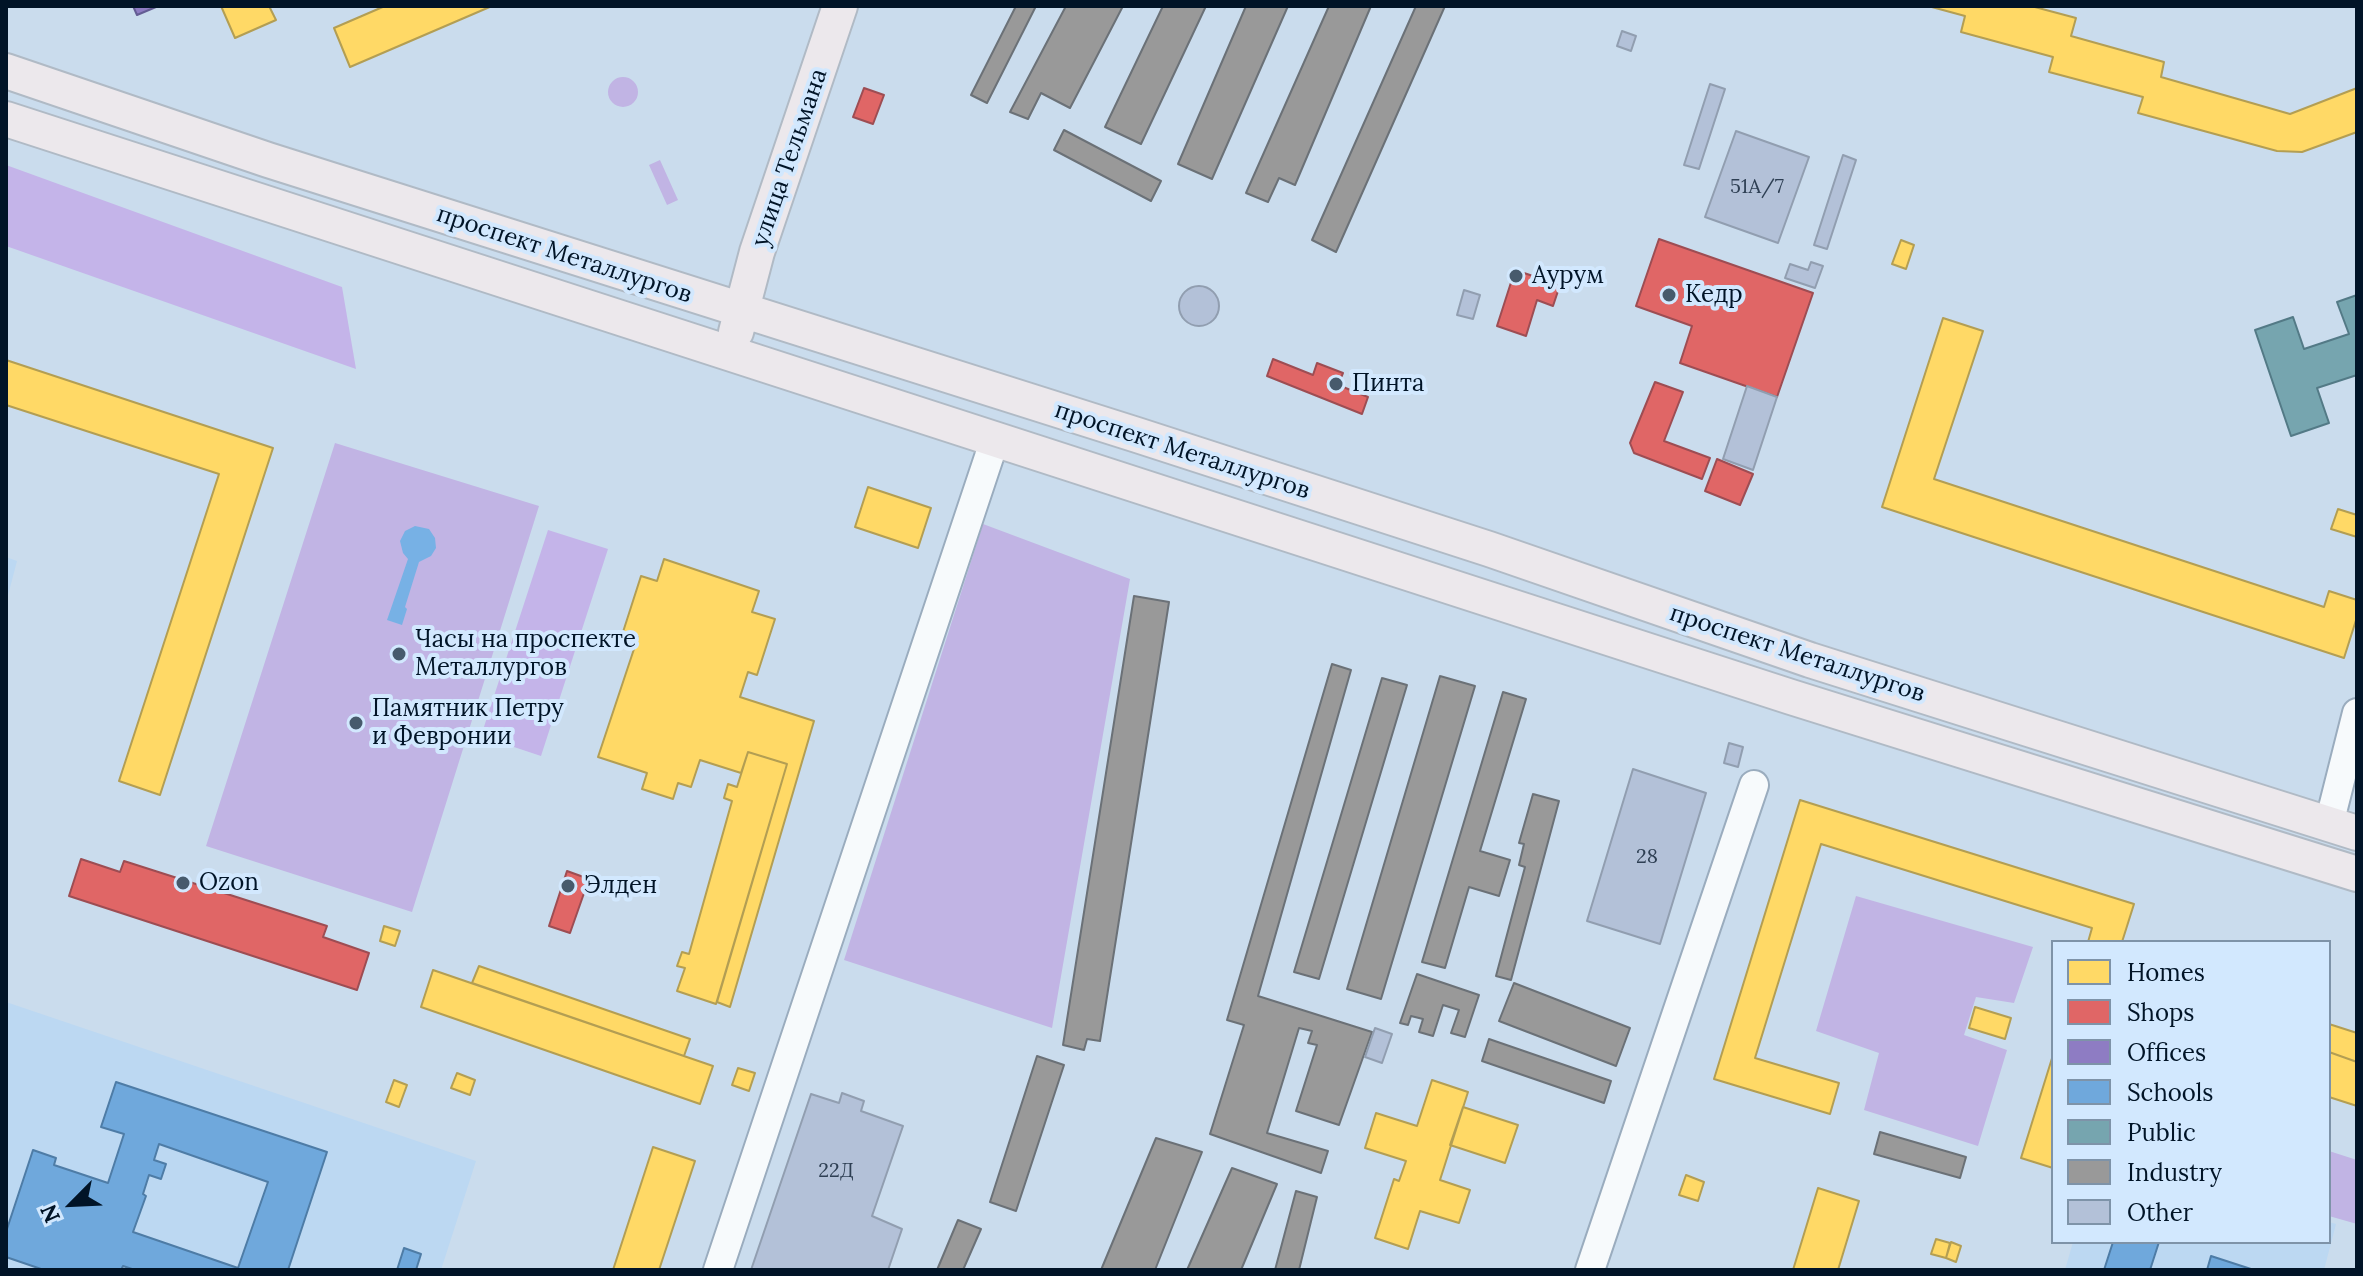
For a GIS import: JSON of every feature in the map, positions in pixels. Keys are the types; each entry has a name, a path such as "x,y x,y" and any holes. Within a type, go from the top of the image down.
{"main road":[{"name":"улица Тельмана","path":"730,352 757,252 840,6"},
{"name":"проспект Металлургов","path":"6,71 268,160 1489,549 1810,660 2343,828"},
{"name":"проспект Металлургов","path":"6,119 1791,697 2357,874"},
{"path":"2323,863 2343,828"}],"street":[{"path":"718,1270 995,439"},
{"path":"2343,828 2357,713"},
{"path":"1590,1270 1754,785"}],"shaded area":[{"path":"623,77 629,78 637,86 637,98 629,106 623,107 617,106 609,98 608,92 609,86 617,78"},
{"path":"660,160 678,200 667,205 649,165"},
{"path":"6,165 342,287 356,369 6,246"},
{"path":"335,443 539,506 412,912 206,846"},
{"path":"983,524 1130,579 1052,1028 844,960"},
{"path":"548,530 608,549 541,756 481,736"},
{"path":"6,557 17,561 6,603"},
{"path":"1856,896 2033,947 2014,1003 1976,997 1964,1035 2007,1050 1978,1146 1864,1110 1879,1053 1816,1031"},
{"path":"6,1002 476,1161 441,1270 6,1270"},
{"path":"2331,1152 2357,1160 2357,1224 2331,1217"},
{"path":"2331,1223 2336,1224 2331,1243"},
{"path":"2072,1244 2331,1244 2324,1270 2065,1270"}],"water":[{"path":"415,526 429,529 435,538 436,548 431,556 419,562 402,625 387,620 408,559 400,541 405,531"}],"building: Homes":[{"path":"221,6 269,6 276,20 235,38"},
{"path":"385,6 492,6 350,67 334,28"},
{"path":"1928,6 2031,6 2076,18 2071,36 2164,62 2161,77 2290,114 2357,88 2357,132 2302,152 2277,151 2138,113 2143,97 2049,72 2053,57 1961,32 1965,16"},
{"path":"1901,240 1914,245 1906,269 1892,264"},
{"path":"1943,318 1983,331 1934,479 2324,607 2329,591 2357,600 2357,617 2344,658 1882,507"},
{"path":"6,360 273,448 160,795 119,781 219,474 6,405"},
{"path":"868,487 931,508 918,548 855,527"},
{"path":"2338,509 2357,515 2357,537 2331,529"},
{"path":"664,559 759,591 752,612 775,619 757,675 748,672 740,697 814,721 730,1007 717,1002 787,764 748,752 741,773 700,760 691,787 678,783 673,799 642,789 647,773 598,757 638,637 623,632 641,576 657,581"},
{"path":"748,752 787,764 716,1004 677,991 685,968 677,966 682,952 689,954 732,801 724,798 728,784 737,787"},
{"path":"1800,800 2134,904 2123,940 2089,940 2092,928 1821,844 1755,1058 1839,1083 1830,1114 1714,1079"},
{"path":"384,926 400,931 395,946 380,941"},
{"path":"479,966 690,1039 684,1056 472,983"},
{"path":"433,970 713,1066 700,1104 421,1007"},
{"path":"1975,1007 2011,1018 2005,1039 1969,1028"},
{"path":"2331,1025 2357,1033 2357,1062 2331,1053"},
{"path":"2331,1053 2357,1062 2357,1106 2331,1098"},
{"path":"2051,1061 2051,1167 2021,1158"},
{"path":"738,1068 755,1073 749,1091 732,1085"},
{"path":"457,1073 475,1080 470,1095 451,1088"},
{"path":"394,1080 407,1085 399,1107 386,1102"},
{"path":"1432,1080 1468,1092 1440,1180 1470,1190 1459,1223 1420,1211 1408,1249 1375,1238 1394,1179 1399,1181 1406,1161 1365,1148 1376,1113 1417,1126"},
{"path":"1463,1107 1518,1125 1505,1163 1450,1145"},
{"path":"653,1147 695,1161 659,1270 613,1270"},
{"path":"1686,1175 1704,1182 1698,1201 1679,1195"},
{"path":"1818,1188 1859,1201 1838,1270 1793,1270"},
{"path":"1936,1239 1950,1243 1946,1258 1931,1254"},
{"path":"1951,1242 1961,1246 1956,1262 1946,1258"}],"building: Shops":[{"path":"864,88 884,95 873,124 853,117"},
{"path":"1659,239 1813,293 1777,397 1680,363 1692,326 1636,306"},
{"path":"1515,270 1560,285 1553,306 1537,300 1526,336 1497,326"},
{"path":"1273,359 1313,375 1317,363 1343,373 1338,385 1368,397 1362,414 1267,376"},
{"path":"1655,382 1683,392 1664,441 1710,458 1702,479 1634,453 1630,443"},
{"path":"1717,459 1753,474 1740,505 1705,491"},
{"path":"81,859 120,872 124,861 327,926 323,937 369,953 357,990 69,896"},
{"path":"567,871 589,879 570,933 549,926"}],"building: Offices":[{"path":"133,6 156,6 156,7 137,15"}],"building: Schools":[{"path":"116,1082 327,1152 288,1270 135,1270 123,1266 121,1270 44,1270 6,1257 6,1232 33,1150 56,1158 54,1165 108,1183 124,1134 101,1127","holes":["159,1144 268,1182 238,1268 133,1232 146,1196 143,1194 149,1175 161,1179 166,1164 154,1160"]},
{"path":"2112,1244 2158,1244 2150,1270 2104,1270"},
{"path":"404,1248 421,1254 416,1270 397,1270"},
{"path":"2211,1256 2254,1270 2207,1270"}],"building: Public":[{"path":"2357,295 2357,375 2317,388 2329,423 2291,436 2255,330 2293,317 2304,349 2349,334 2337,302"}],"building: Industry":[{"path":"1016,6 1036,6 987,103 971,95"},
{"path":"1066,6 1123,6 1070,108 1041,93 1028,119 1010,112"},
{"path":"1163,6 1206,6 1141,144 1105,127"},
{"path":"1246,6 1288,6 1212,179 1178,164"},
{"path":"1329,6 1371,6 1295,185 1279,178 1268,202 1246,193"},
{"path":"1416,6 1445,6 1336,252 1312,240"},
{"path":"1064,130 1161,181 1151,201 1054,150"},
{"path":"1134,596 1169,602 1100,1041 1087,1039 1084,1050 1063,1045"},
{"path":"1332,664 1351,670 1258,996 1372,1032 1339,1125 1296,1111 1317,1045 1308,1043 1312,1031 1299,1028 1267,1133 1328,1151 1321,1173 1210,1134 1244,1025 1227,1020"},
{"path":"1440,676 1475,686 1381,999 1347,989"},
{"path":"1382,678 1407,685 1319,979 1294,972"},
{"path":"1503,692 1526,699 1480,851 1510,860 1499,896 1469,887 1445,968 1422,962"},
{"path":"1533,794 1559,801 1511,980 1496,976 1525,867 1519,865 1524,844 1519,843"},
{"path":"1417,974 1479,995 1465,1037 1451,1033 1459,1010 1443,1005 1433,1036 1419,1032 1423,1019 1411,1016 1408,1025 1400,1023"},
{"path":"1514,983 1630,1028 1616,1066 1499,1021"},
{"path":"1489,1039 1611,1081 1604,1103 1482,1061"},
{"path":"1037,1056 1064,1065 1016,1211 990,1202"},
{"path":"1880,1132 1966,1157 1960,1178 1874,1154"},
{"path":"1156,1138 1202,1152 1155,1270 1101,1270"},
{"path":"1232,1168 1277,1184 1241,1270 1187,1270"},
{"path":"1296,1191 1317,1197 1299,1270 1275,1270"},
{"path":"958,1220 981,1229 963,1270 937,1270"}],"building: Other":[{"path":"1622,31 1636,36 1631,51 1617,46"},
{"path":"1710,84 1725,89 1699,169 1684,165"},
{"path":"1736,131 1809,157 1778,243 1705,217"},
{"path":"1843,155 1856,160 1827,249 1814,245"},
{"path":"1811,262 1823,266 1815,288 1785,278 1790,264 1808,270"},
{"path":"1199,286 1213,292 1219,306 1213,320 1199,326 1185,320 1179,306 1185,292"},
{"path":"1464,290 1480,295 1473,319 1457,315"},
{"path":"1747,386 1777,397 1753,470 1723,459"},
{"path":"1729,743 1743,747 1738,767 1724,763"},
{"path":"1633,769 1706,793 1660,944 1587,921"},
{"path":"1375,1028 1392,1034 1382,1063 1365,1057"},
{"path":"842,1093 864,1101 861,1111 903,1126 872,1216 902,1229 888,1270 751,1270 811,1094 839,1103"}],"place":[{"name":"Аурум","path":"1516,276"},
{"name":"Кедр","path":"1669,295"},
{"name":"Пинта","path":"1336,384"},
{"name":"Часы на проспекте Металлургов","path":"399,654"},
{"name":"Памятник Петру и Февронии","path":"356,723"},
{"name":"Ozon","path":"183,883"},
{"name":"Элден","path":"568,886"}]}
